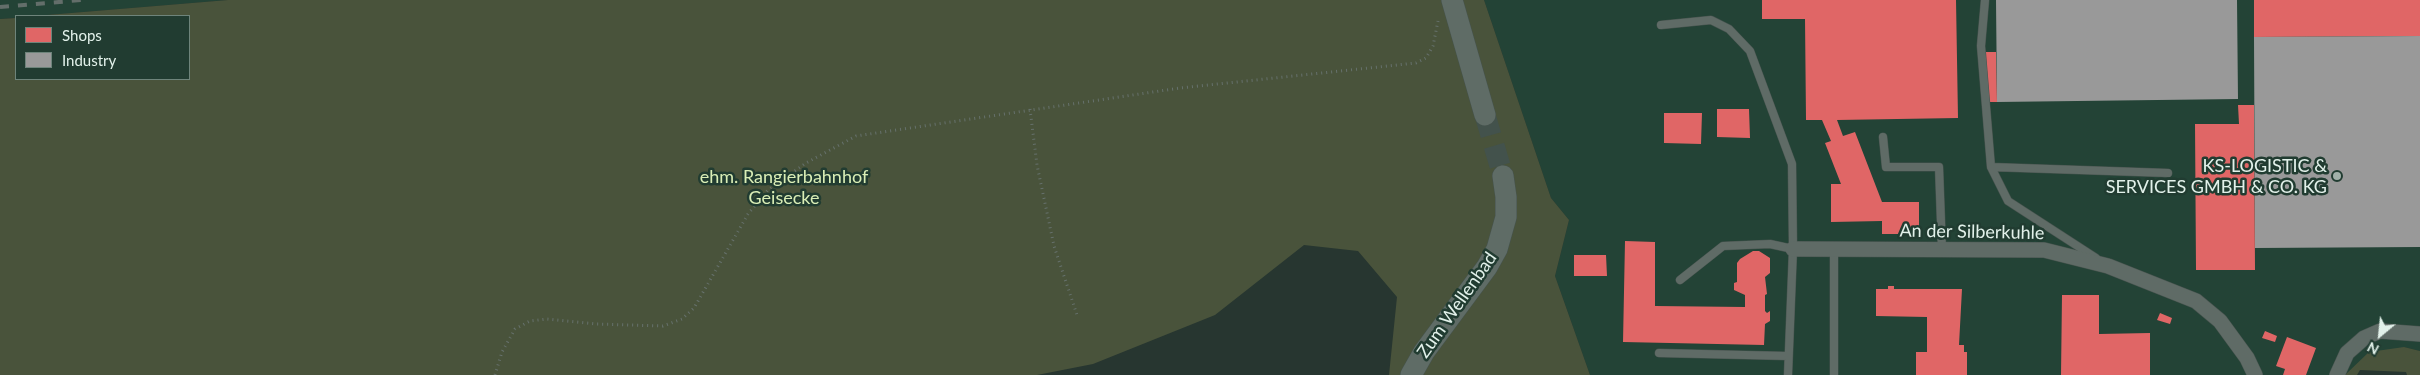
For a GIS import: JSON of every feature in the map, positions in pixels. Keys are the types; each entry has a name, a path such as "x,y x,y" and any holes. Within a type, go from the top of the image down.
{"main road":[{"path":"1452,0 1485,116"},
{"name":"Zum Wellenbad","path":"1411,375 1424,352 1487,267 1497,249 1506,217 1503,176"}],"street":[{"name":"An der Silberkuhle","path":"1792,249 2044,250 2108,266 2196,301 2220,321 2247,358 2255,375"},
{"path":"2337,375 2348,353 2364,338 2380,331 2420,334"}],"lane":[{"path":"1985,0 1981,46 1991,167 2008,201 2108,266"},
{"path":"1660,25 1711,20 1729,29 1750,52 1792,164 1792,249 1788,375"},
{"path":"1883,137 1886,167 1939,167 1942,250"},
{"path":"1991,167 2168,173"},
{"path":"1680,280 1723,246 1770,244 1792,249"},
{"path":"1834,249 1834,375"},
{"path":"1658,353 1788,356"}],"path":[{"path":"495,375 502,352 515,329 530,321 547,319 596,324 663,326 682,319 694,308 748,214 768,190 806,163 856,136 1030,109 1250,80 1416,63 1426,58 1433,46 1438,20"},
{"path":"1030,109 1037,165 1054,246 1078,318"}],"shaded area":[{"path":"0,0 228,0 48,15 15,15 15,18 0,19"},
{"path":"1484,0 2420,0 2420,351 2404,347 2345,375 1590,375 1555,276 1569,220 1551,198"}],"green space":[{"name":"ehm. Rangierbahnhof Geisecke","path":"228,0 1484,0 1551,198 1569,220 1555,276 1590,375 1389,375 1397,297 1358,251 1304,245 1215,315 1093,364 1037,375 0,375 0,19 15,18 15,80 190,80 190,15 47,15"},
{"path":"2404,347 2420,351 2420,375 2407,375 2406,372 2360,370 2357,375 2345,375 2369,352"}],"building: Shops":[{"path":"1762,0 1956,0 1958,118 1837,120 1843,136 1855,132 1882,202 1919,202 1919,234 1882,234 1882,221 1831,222 1831,184 1841,184 1825,143 1831,141 1822,120 1806,120 1805,19 1762,19"},
{"path":"2254,0 2420,0 2420,36 2254,37"},
{"path":"1985,52 1996,52 1997,102 1986,102"},
{"name":"KS-LOGISTIC & SERVICES GMBH & CO. KG","path":"2238,105 2254,105 2255,270 2196,270 2195,124 2239,124"},
{"path":"1717,109 1749,109 1750,138 1717,137"},
{"path":"1664,113 1702,113 1701,144 1664,143"},
{"path":"1625,241 1655,242 1655,306 1745,307 1745,295 1734,290 1734,283 1737,282 1737,263 1753,251 1759,251 1770,258 1770,273 1765,277 1767,294 1765,295 1765,311 1767,313 1770,311 1770,321 1765,324 1764,345 1623,342"},
{"path":"1574,255 1606,255 1607,276 1574,276"},
{"path":"1888,286 1894,286 1894,289 1962,289 1959,345 1964,345 1964,352 1967,352 1967,375 1916,375 1916,352 1927,352 1927,317 1876,316 1876,289 1888,289"},
{"path":"2062,295 2099,295 2099,334 2150,333 2150,375 2061,375"},
{"path":"2160,313 2172,318 2170,324 2157,320"},
{"path":"2265,331 2277,336 2275,342 2262,338"},
{"path":"2287,337 2316,348 2306,375 2283,375 2285,369 2276,366"}],"building: Industry":[{"path":"1996,0 2237,0 2238,99 1997,102"},
{"name":"KS-LOGISTIC & SERVICES GMBH & CO. KG","path":"2420,36 2420,247 2255,248 2254,37"}],"tunnel":[{"path":"1485,115 1503,176"}],"railway":[{"path":"0,7 82,0"}],"place":[{"name":"KS-LOGISTIC & SERVICES GMBH & CO. KG","path":"2337,176"}]}
